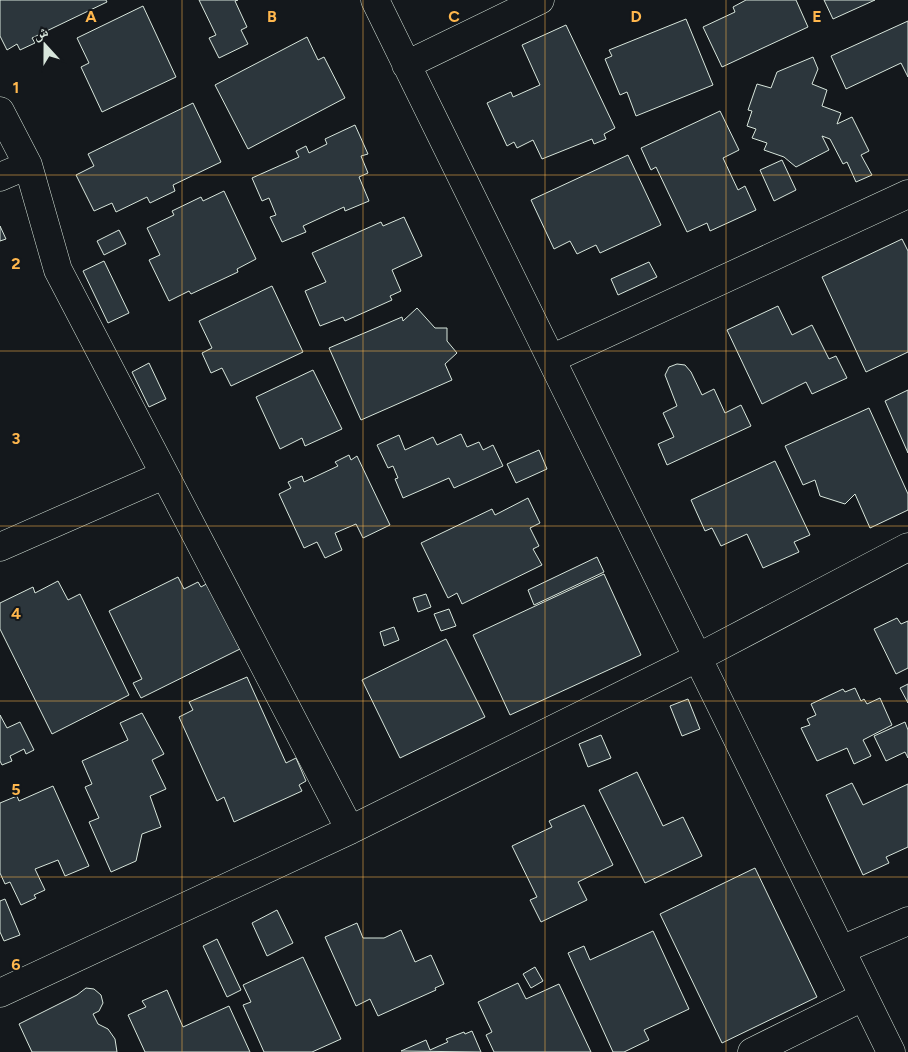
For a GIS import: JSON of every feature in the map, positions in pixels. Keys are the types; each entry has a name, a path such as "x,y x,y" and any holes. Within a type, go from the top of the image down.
{"street":[{"path":"375,0 891,1052"},
{"path":"406,65 540,0"},
{"path":"0,111 28,165 58,270 350,830"},
{"path":"0,178 28,165"},
{"path":"550,359 908,194"},
{"path":"0,547 164,476"},
{"path":"0,992 350,830 698,658 908,547"},
{"path":"841,950 908,921"},
{"path":"752,1052 864,996"}],"building":[{"path":"0,0 106,0 107,2 32,38 35,43 20,50 17,44 7,50 0,36"},
{"path":"199,0 238,0 235,1 247,27 241,30 248,44 219,58 209,38 216,35"},
{"path":"746,0 796,0 808,27 722,67 703,27 735,12 733,7"},
{"path":"824,0 875,0 833,19"},
{"path":"143,6 176,77 102,112 81,67 89,63 77,38"},
{"path":"686,19 713,85 636,116 627,92 620,95 605,59 612,56 609,50"},
{"path":"908,21 908,77 901,63 846,89 831,56"},
{"path":"566,25 615,128 604,134 606,139 594,144 592,139 542,159 533,140 517,148 514,142 507,146 487,103 511,92 513,97 540,85 522,45"},
{"path":"307,37 318,60 324,57 345,98 248,149 215,85"},
{"path":"813,57 818,69 812,84 827,90 822,106 841,113 837,124 852,117 869,151 861,155 872,175 856,182 847,162 843,164 830,139 822,136 829,150 796,167 784,157 764,150 767,143 752,138 756,129 747,126 752,111 748,110 757,84 771,88 777,72"},
{"path":"193,103 221,162 173,185 175,191 150,203 147,197 116,212 112,203 94,211 76,175 94,166 88,154"},
{"path":"720,111 739,150 723,158 738,190 745,186 756,210 710,231 707,223 687,232 656,167 651,170 641,148"},
{"path":"355,125 368,154 361,156 368,173 359,177 369,201 345,211 344,207 303,226 306,232 282,242 270,217 276,215 269,198 262,201 252,178 299,157 296,151 306,146 309,153 327,144 325,139"},
{"path":"628,155 661,225 600,253 596,245 577,254 570,241 554,249 531,200"},
{"path":"782,160 796,190 774,201 760,170"},
{"path":"224,191 256,259 237,269 238,272 191,294 189,291 169,301 149,260 160,255 147,228 174,215 172,211 201,197 203,201"},
{"path":"404,217 422,256 392,270 401,291 390,296 392,300 345,321 343,317 320,326 305,291 326,282 312,253 381,222 383,226"},
{"path":"0,226 6,239 0,241"},
{"path":"119,230 126,244 104,255 97,241"},
{"path":"902,239 908,251 908,352 866,372 822,277"},
{"path":"104,261 129,313 108,323 83,271"},
{"path":"649,262 657,277 618,295 611,279"},
{"path":"272,286 303,352 231,386 222,368 211,373 202,353 212,348 199,321"},
{"path":"778,306 792,335 812,325 829,359 836,356 847,378 812,394 806,382 762,404 727,330"},
{"path":"417,308 435,328 447,328 447,341 457,353 445,364 452,380 361,420 329,348 402,317 403,321"},
{"path":"149,363 166,399 149,407 132,372"},
{"path":"677,364 685,365 691,372 702,395 714,389 725,413 741,405 751,426 667,465 658,444 674,437 663,413 677,406 665,375 669,367"},
{"path":"313,370 342,429 305,446 302,438 280,449 256,397"},
{"path":"908,390 908,453 885,401"},
{"path":"869,408 908,494 908,510 870,528 855,494 845,504 820,496 815,480 803,485 785,446"},
{"path":"461,434 467,447 479,442 483,450 493,445 503,466 454,488 449,478 403,498 395,479 398,478 393,466 388,468 377,445 399,435 405,450 433,437 437,445"},
{"path":"539,450 547,469 516,483 507,464"},
{"path":"349,455 351,460 357,456 390,525 363,538 356,524 335,533 342,550 325,558 317,542 304,548 279,494 291,488 288,482 302,476 304,482 338,466 335,462"},
{"path":"775,461 810,535 794,542 799,552 763,568 747,534 721,546 712,528 705,531 691,500"},
{"path":"528,498 540,523 530,528 539,546 533,549 542,565 462,604 457,593 448,598 421,543 492,509 495,515"},
{"path":"597,557 604,572 534,605 528,590"},
{"path":"604,574 641,655 510,715 473,635"},
{"path":"178,577 184,589 198,582 201,587 208,583 240,649 141,698 133,683 142,679 109,611"},
{"path":"58,581 68,600 80,594 129,695 52,734 0,629 0,603 33,587 35,593"},
{"path":"426,594 431,607 418,612 413,598"},
{"path":"449,609 456,626 441,631 434,614"},
{"path":"897,618 901,624 908,621 908,668 896,674 874,629"},
{"path":"394,627 399,640 384,646 380,632"},
{"path":"446,639 485,717 400,758 362,680"},
{"path":"247,677 286,763 296,758 306,781 299,785 302,791 234,822 224,797 217,801 179,717 193,710 189,702"},
{"path":"908,684 908,703 900,688"},
{"path":"855,688 861,701 864,699 867,704 880,698 892,725 863,740 871,756 854,764 847,748 817,761 801,728 810,725 807,719 816,715 811,704 843,689 845,692"},
{"path":"688,699 700,729 682,736 670,706"},
{"path":"142,713 164,754 152,760 166,789 150,796 161,827 142,834 136,861 111,872 89,822 99,818 85,787 92,784 82,761 128,740 120,723"},
{"path":"0,715 7,728 20,722 34,750 26,754 24,749 10,756 12,761 2,765 0,761"},
{"path":"905,722 908,730 908,758 905,752 886,761 874,736"},
{"path":"601,735 611,758 588,767 579,744"},
{"path":"637,772 663,826 683,817 702,856 645,883 599,790"},
{"path":"852,783 863,805 908,784 908,847 886,857 889,863 863,875 826,795"},
{"path":"53,786 89,866 65,876 58,860 35,869 45,890 34,895 36,898 21,905 10,882 5,884 0,873 0,803 17,796 19,801"},
{"path":"584,805 613,865 578,882 587,900 541,922 530,900 537,897 512,846 552,827 549,821"},
{"path":"755,868 817,997 722,1043 660,914"},
{"path":"5,899 20,935 4,941 0,932 0,901"},
{"path":"277,910 293,943 267,956 252,923"},
{"path":"357,923 363,938 384,938 401,930 415,962 431,955 444,984 435,988 436,990 378,1016 370,999 356,1006 325,937"},
{"path":"653,931 689,1009 644,1030 649,1040 624,1052 613,1052 568,953 584,946 590,960"},
{"path":"217,939 241,990 227,997 203,946"},
{"path":"303,957 341,1039 312,1052 264,1052 243,1005 251,1002 243,985"},
{"path":"535,967 543,981 531,988 523,974"},
{"path":"518,983 526,999 559,984 591,1052 494,1052 486,1035 492,1032 478,1002"},
{"path":"86,988 94,989 101,995 103,1003 99,1011 93,1014 98,1024 108,1029 115,1039 117,1052 32,1052 19,1024 77,995"},
{"path":"167,990 183,1027 229,1006 250,1052 145,1052 128,1015 146,1007 142,1001"},
{"path":"472,1031 481,1052 401,1051 426,1040 430,1050 448,1042 446,1039"}]}
